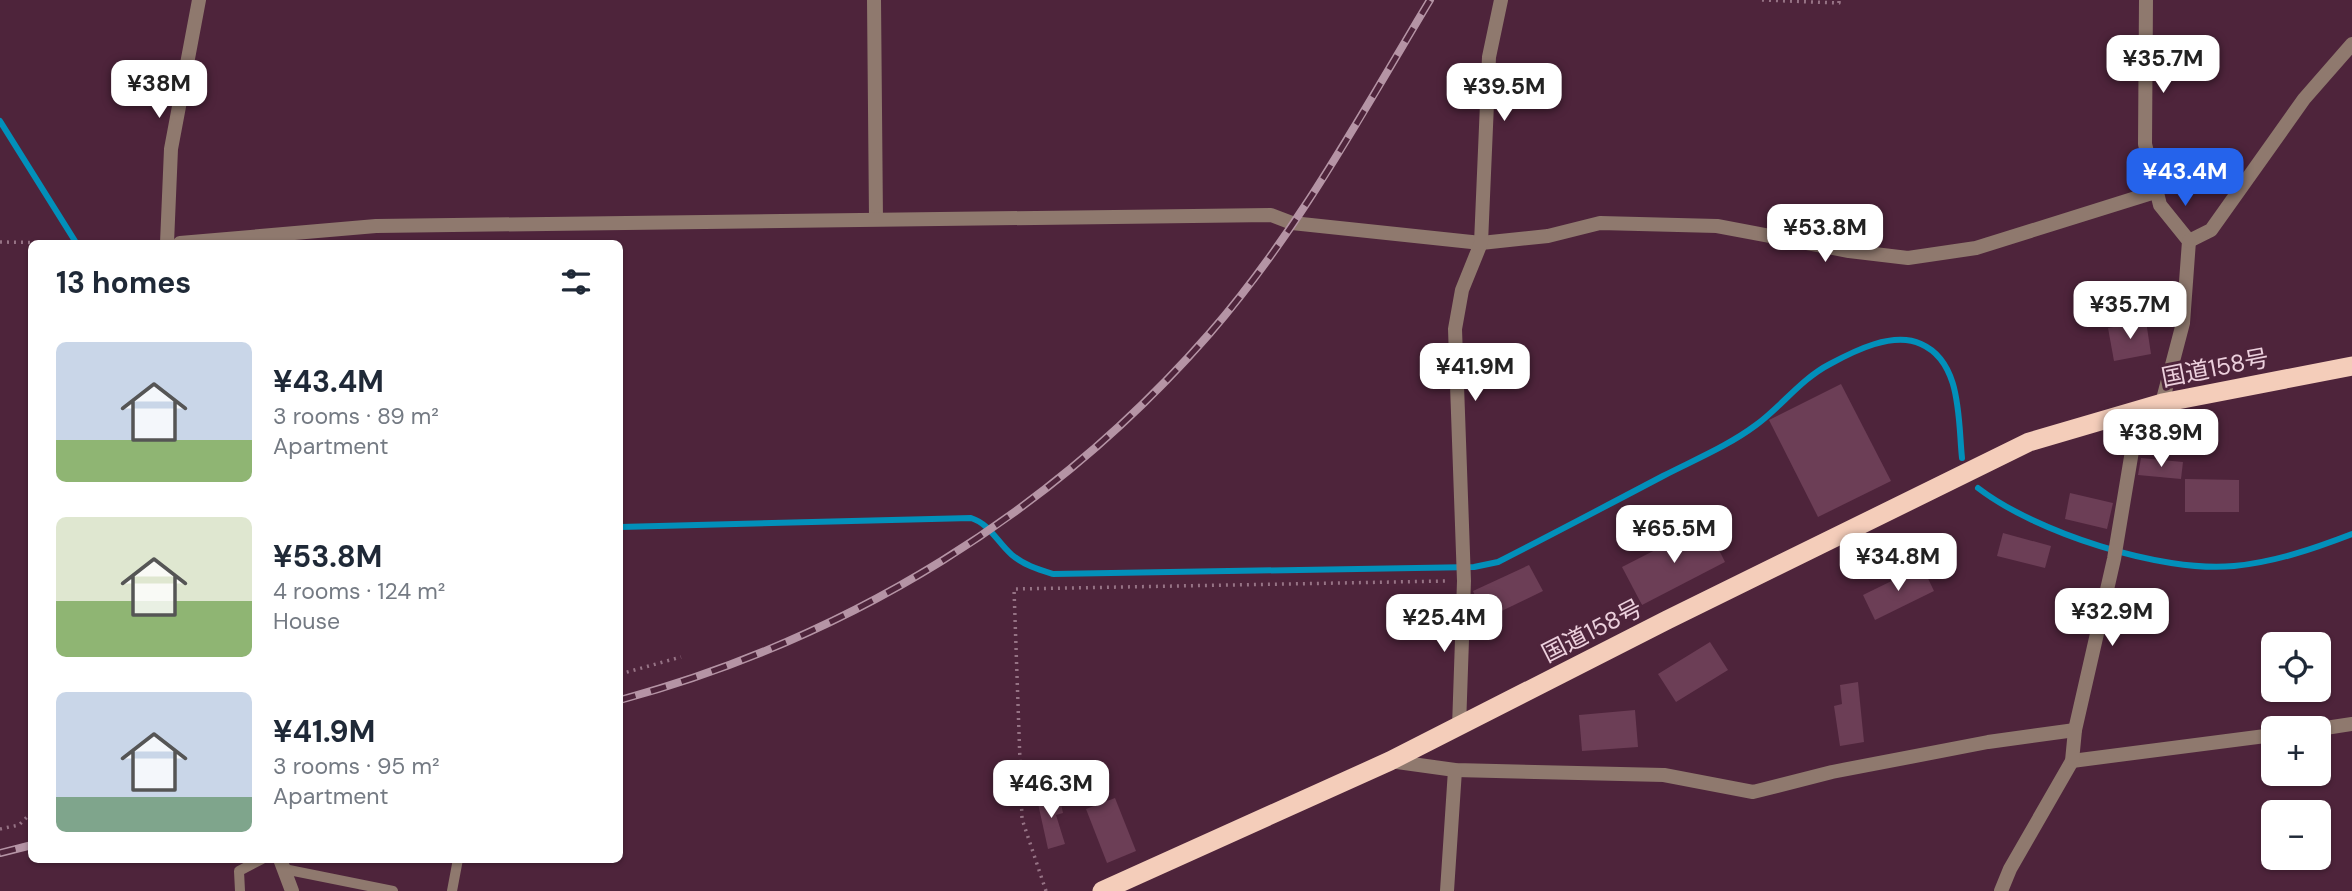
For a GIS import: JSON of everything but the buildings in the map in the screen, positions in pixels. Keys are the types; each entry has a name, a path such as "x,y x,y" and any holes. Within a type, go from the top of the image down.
{"highway":[{"name":"国道158号","path":"1102,891 1390,761 1667,620 2029,442 2162,402 2352,366"}],"street":[{"path":"167,240 171,149 199,0"},
{"path":"874,0 876,219"},
{"path":"1459,727 1464,571 1455,329 1462,290 1481,243 1489,57 1501,0"},
{"path":"2146,0 2145,144 2160,205 2189,241 2183,323 2162,402"},
{"path":"2189,241 2211,230 2304,99 2352,44"},
{"path":"215,240 376,226 1270,215 1292,223 1481,243 1548,236 1600,223 1717,226 1849,251 1908,258 1976,248 2155,192"},
{"path":"2001,891 2010,869 2072,761 2075,730 2114,559 2139,409"},
{"path":"2331,727 2352,724"},
{"path":"1390,761 1455,770 1664,775 1752,792 1832,772 1975,744 2075,730"},
{"path":"2072,761 2261,736"},
{"path":"1447,891 1455,770"},
{"path":"282,864 292,891"}],"lane":[{"path":"240,891 239,871 254,863"},
{"path":"452,891 457,863"},
{"path":"282,864 393,891"}],"path":[{"path":"1762,0 1839,3 1839,0"},
{"path":"0,242 28,242"},
{"path":"1046,891 1021,819 1014,589 1464,571"},
{"path":"623,673 681,657"},
{"path":"0,829 19,825 28,816"}],"waterway":[{"path":"0,121 74,240"},
{"path":"623,527 971,518 988,529 1017,558 1053,574 1474,567 1498,562 1734,440 1756,425 1810,377 1830,364 1874,344 1898,340 1921,344 1944,364 1955,394 1962,458"},
{"path":"1978,488 2032,520 2065,534 2136,556 2171,563 2204,566 2249,564 2294,554 2352,534"}],"railway":[{"path":"623,699 705,674 787,642 866,604 942,561 1015,512 1084,458 1149,398 1242,295 1272,255 1327,171 1430,0"},
{"path":"0,853 28,846"}]}
